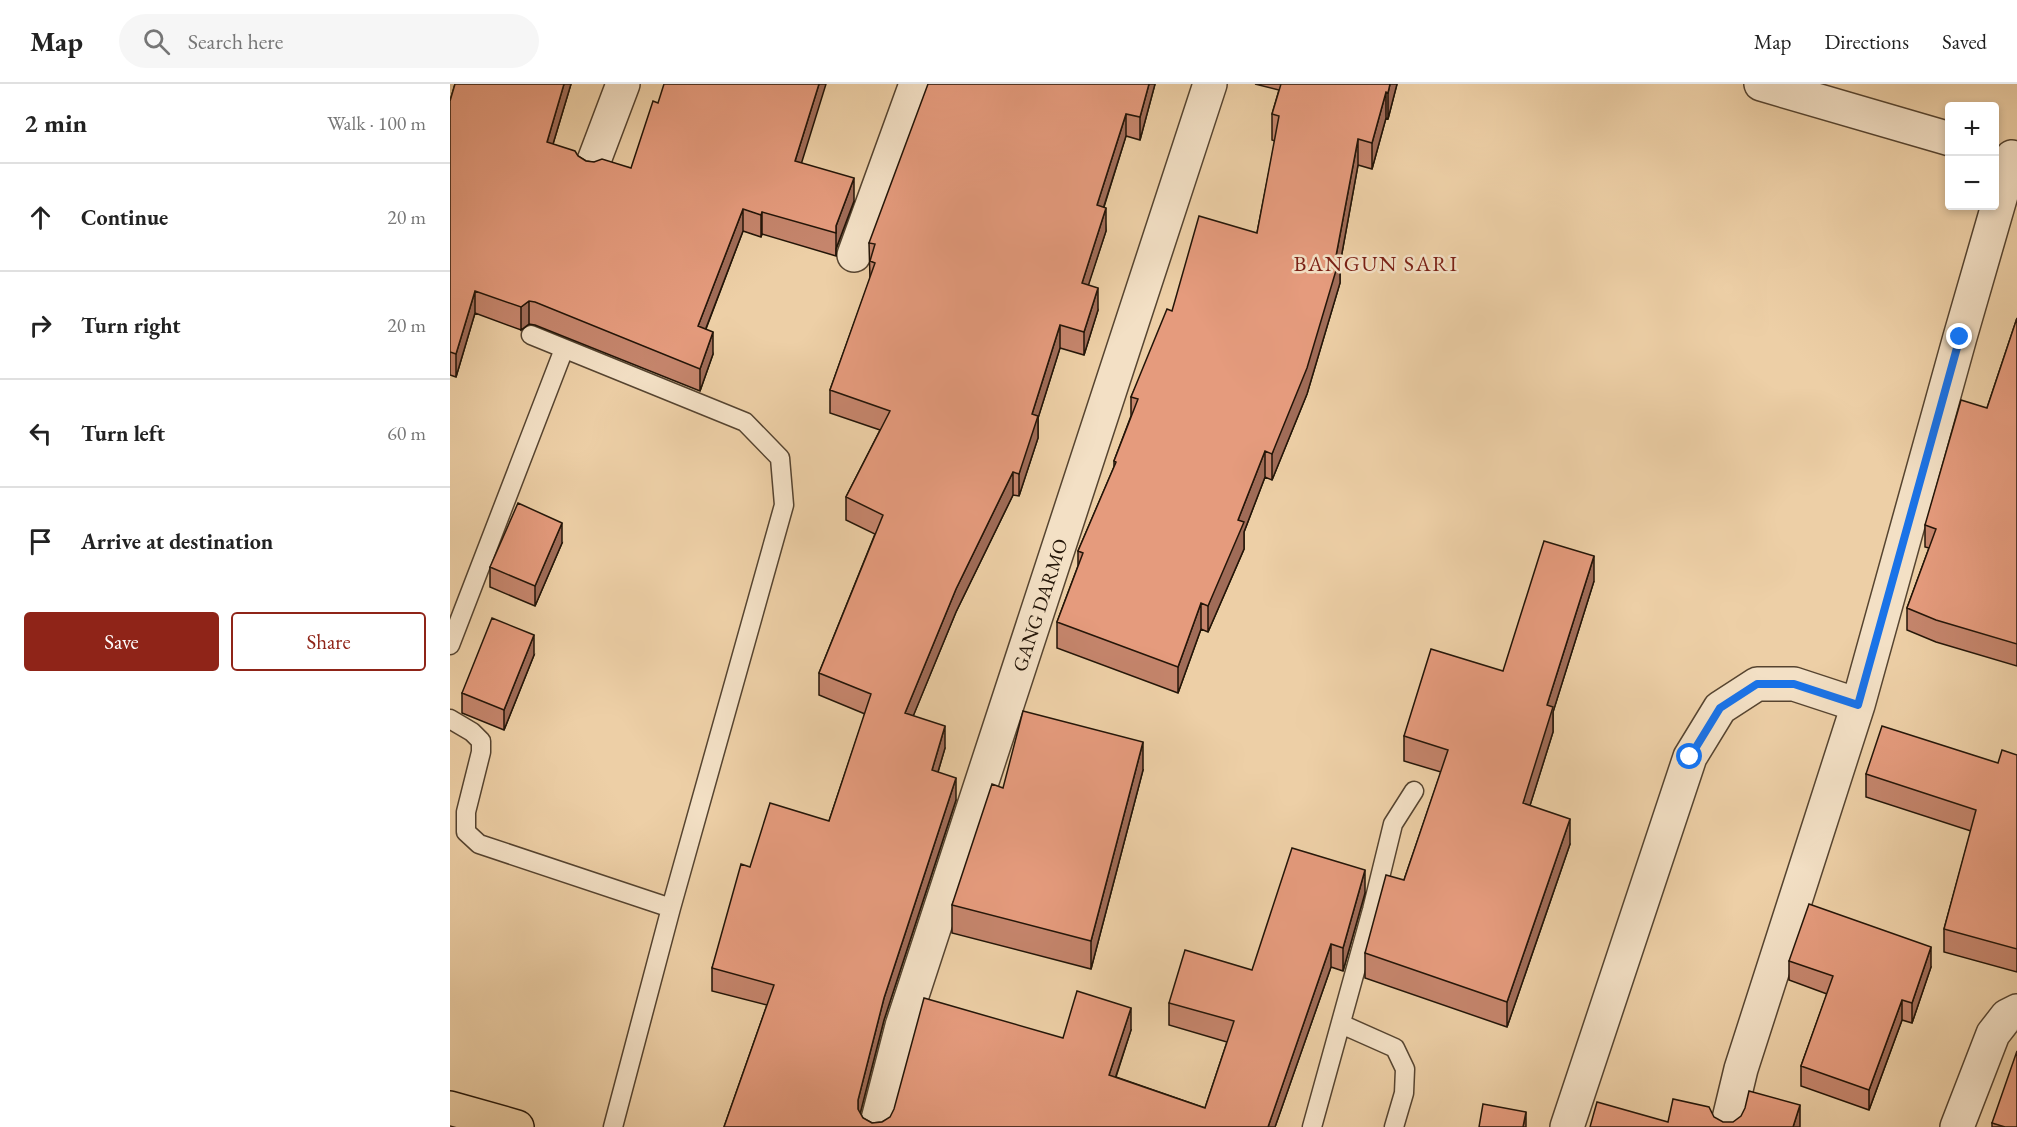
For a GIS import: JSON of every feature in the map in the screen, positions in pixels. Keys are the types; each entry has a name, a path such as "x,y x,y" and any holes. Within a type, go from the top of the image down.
{"highway":[{"path":"450,1108 517,1127"}],"street":[{"path":"592,166 623,84"},
{"path":"854,255 916,84"},
{"name":"GANG DARMO","path":"876,1127 902,1026 1210,84"},
{"path":"1761,84 1945,138"},
{"path":"1727,1127 1741,1069 1858,705 2008,156"},
{"path":"1567,1127 1690,757 1720,708 1757,684 1794,684 1858,705"},
{"path":"1957,1127 1993,1034 2007,1016 2017,1011"}],"lane":[{"path":"531,335 745,422 780,458 784,505 670,908 613,1127"},
{"path":"450,645 564,349"},
{"path":"450,719 471,732 480,741 481,752 466,812 466,832 479,844 670,908"},
{"path":"1312,1127 1393,824 1414,791"},
{"path":"1341,1024 1395,1047 1405,1069 1404,1093 1394,1127"}],"building":[{"path":"455,84 564,84 547,142 575,151 586,161 594,162 602,159 631,168 653,101 658,103 664,84 819,84 795,161 854,178 836,226 836,233 762,212 761,215 743,209 698,326 713,332 700,369 535,302 529,301 521,307 475,291 456,354 450,352 450,101"},
{"path":"928,84 1149,84 1140,117 1126,114 1097,205 1106,208 1082,283 1098,288 1084,332 1060,325 1032,414 1038,416 1019,474 1013,472 956,589 905,713 945,726 932,770 956,778 884,998 858,1100 858,1109 863,1118 872,1123 882,1122 890,1117 924,998 1063,1038 1077,991 1131,1008 1109,1075 1205,1108 1234,1021 1169,1003 1185,950 1252,970 1292,848 1365,870 1343,948 1331,944 1268,1127 724,1127 774,985 712,968 741,864 750,867 770,803 829,821 871,694 819,673 883,515 846,497 890,411 830,390 875,263 870,261 875,244 869,243"},
{"path":"1281,84 1390,84 1372,143 1358,139 1336,256 1340,257 1307,368 1272,454 1265,451 1238,520 1244,522 1208,606 1201,603 1178,667 1057,622 1083,553 1078,551 1116,462 1114,461 1138,399 1131,397 1167,309 1172,311 1199,216 1257,233 1279,116 1272,114"},
{"path":"2017,318 2017,644 1936,620 1907,608 1936,529 1925,525 1961,400 1987,408"},
{"path":"518,503 562,523 535,586 490,567"},
{"path":"1544,541 1594,556 1547,705 1553,707 1523,803 1570,819 1507,1002 1365,953 1386,875 1404,880 1448,750 1404,736 1431,649 1503,671"},
{"path":"492,618 534,635 504,710 462,693"},
{"path":"1023,711 1143,742 1091,941 952,905 992,784 1003,788"},
{"path":"1882,726 1998,763 2002,750 2017,755 2017,949 1944,929 1976,810 1866,774"},
{"path":"1809,904 1931,947 1912,1003 1902,1000 1869,1090 1801,1066 1833,976 1789,961"},
{"path":"2017,1051 2017,1127 2005,1127 1992,1123"},
{"path":"1749,1091 1800,1105 1793,1127 1590,1127 1597,1102 1668,1122 1673,1099 1709,1107 1714,1117 1723,1122 1733,1122 1741,1116"},
{"path":"1483,1104 1526,1112 1523,1127 1479,1127"}],"district":[{"name":"BANGUN SARI","path":"1376,263"}],"route":[{"path":"1690,757 1720,708 1757,684 1794,684 1858,705 1960,337"}]}
